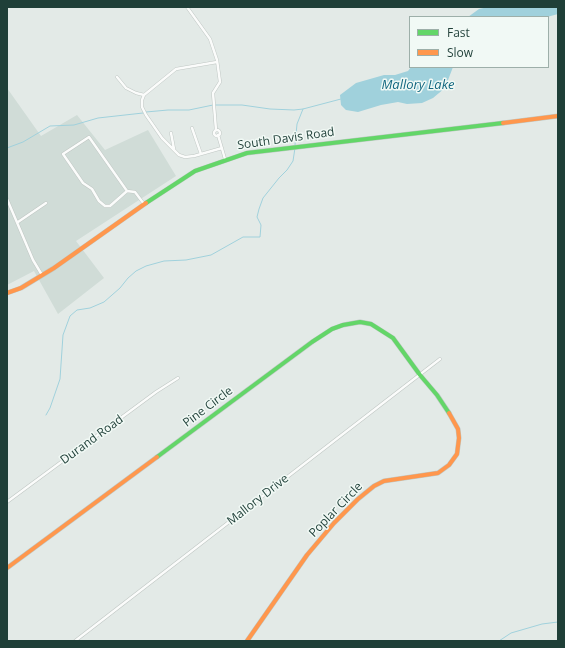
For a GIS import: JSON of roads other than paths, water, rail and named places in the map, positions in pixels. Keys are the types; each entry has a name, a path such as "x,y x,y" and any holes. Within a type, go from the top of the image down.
{"street":[{"path":"187,7 210,39 214,48 220,82 213,93 215,134 218,135 225,159"},
{"path":"217,62 176,69 144,95 142,107 162,138 180,155 185,157 222,148"},
{"path":"118,77 126,88 144,95"},
{"name":"South Davis Road","path":"7,294 21,288 54,268 144,204 195,171 225,159 247,153 274,149 454,130 558,116"},
{"path":"192,128 201,154"},
{"path":"171,133 174,150"},
{"path":"127,191 110,206 105,206 99,201 92,189 83,183 63,154 89,137 127,191 135,192 144,204"},
{"path":"7,199 33,260 42,274"},
{"path":"18,222 46,204"},
{"name":"Pine Circle","path":"7,568 332,329 360,322 371,324 393,338 420,375"},
{"name":"Mallory Drive","path":"75,641 440,359"},
{"name":"Poplar Circle","path":"248,641 307,555 334,523 358,499 384,480 438,473 449,466 455,458 459,443 459,434 456,425 437,395 420,375"},
{"name":"Durand Road","path":"7,502 156,392 178,378"}],"water":[{"path":"488,7 558,7 558,14 549,16 469,16 479,9"},
{"name":"Mallory Lake","path":"410,68 453,68 445,88 433,98 422,103 407,104 398,102 381,105 358,112 346,110 341,105 340,95 356,83 384,75 395,75 408,71"}],"waterway":[{"path":"146,112 189,110 213,105 242,105 270,109 294,110 341,99"},
{"path":"295,145 297,124 303,109"},
{"path":"7,148 23,142 50,126 74,125 98,118 143,113"},
{"path":"46,415 60,379 63,335 70,316 77,310 90,308 104,302 136,271 146,266 164,261 186,260 211,255 243,237 260,237 261,225 257,217 263,198 293,161 295,148"},
{"path":"499,641 511,633 542,624 558,622"}]}
